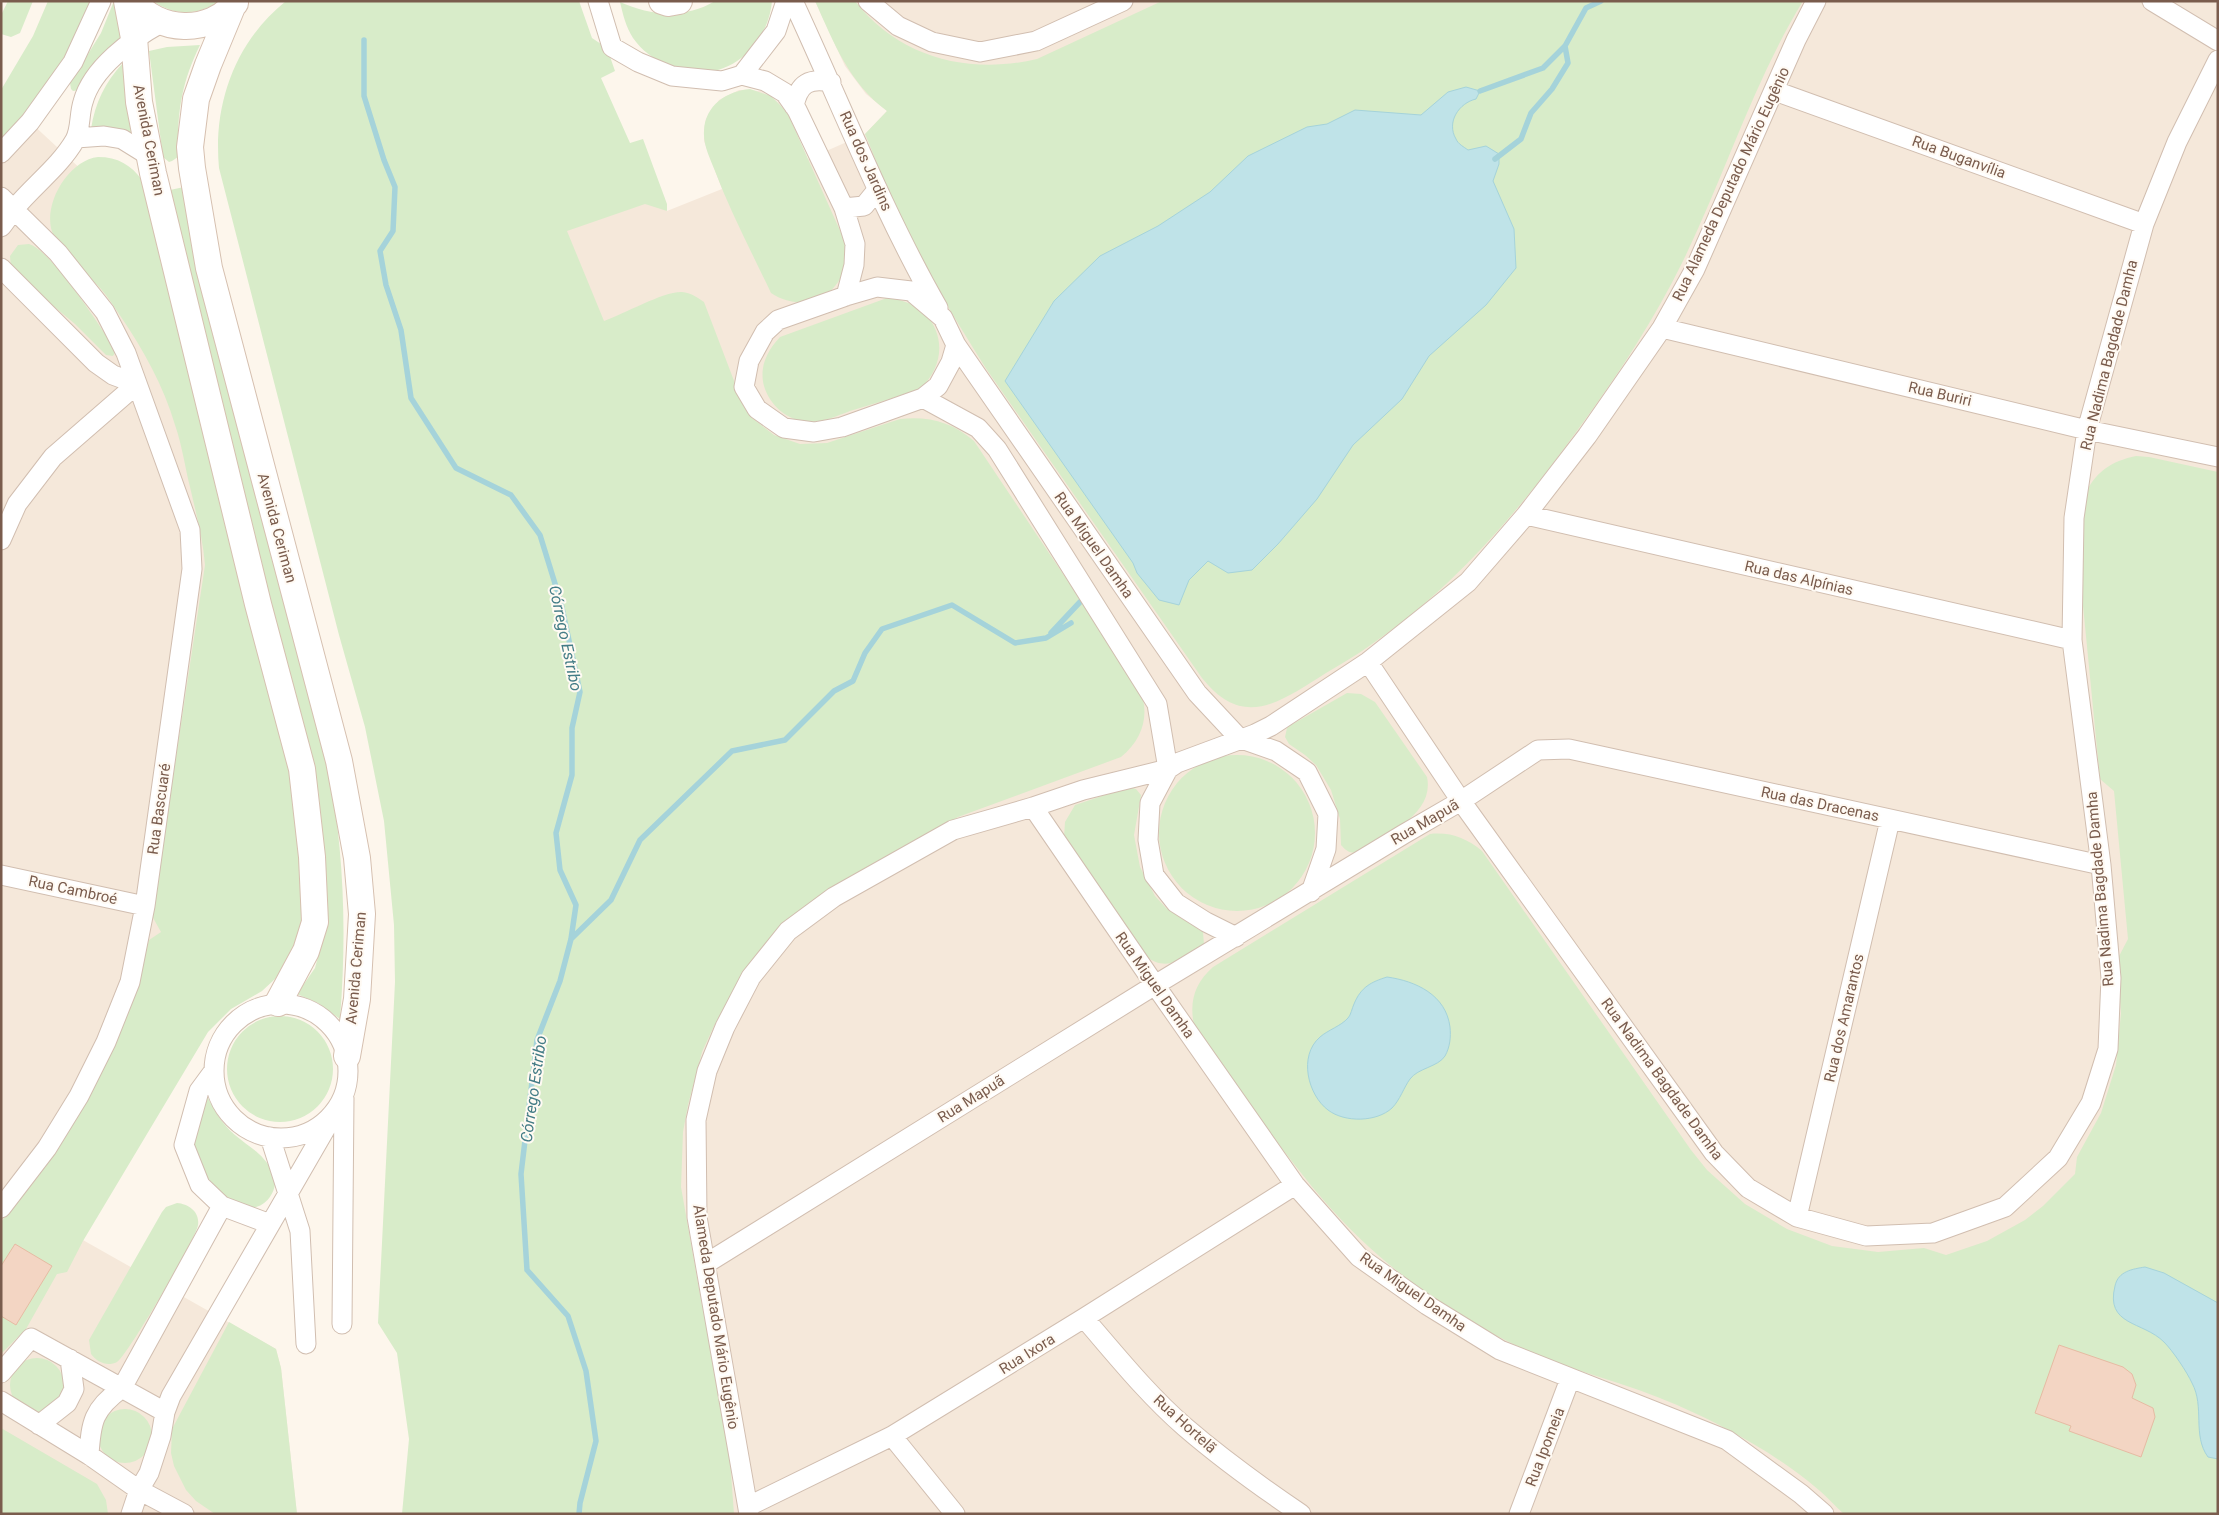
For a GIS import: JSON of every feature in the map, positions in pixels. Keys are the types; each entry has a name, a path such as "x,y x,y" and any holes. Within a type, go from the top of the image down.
{"street":[{"path":"1,153 30,122 73,62 101,1"},
{"name":"Avenida Ceriman","path":"127,1 134,38 139,102 151,158 256,595 302,770 312,857 315,922 306,951 278,1003"},
{"path":"134,1 139,9 161,23 186,27 211,21 234,4"},
{"path":"598,1 612,47 638,62 672,76 722,81 742,75 765,81 785,94 794,106 844,208 855,244 854,265 846,296"},
{"path":"662,1 668,4 679,1"},
{"path":"742,75 776,31 786,1"},
{"name":"Rua dos Jardins","path":"794,1 877,190 923,283 943,318"},
{"path":"868,1 898,26 932,42 980,52 1036,41 1123,1"},
{"name":"Rua Alameda Deputado Mário Eugênio","path":"1168,769 1192,756 1271,726 1368,662 1468,582 1526,515 1587,436 1662,328 1695,269 1816,1"},
{"path":"2152,1 2218,41"},
{"name":"Avenida Ceriman","path":"234,4 196,100 190,147 192,168 209,268 338,761 357,858 362,914 357,999 347,1056"},
{"path":"1,227 8,203 65,154 76,138 83,101 92,83 134,38 161,23"},
{"name":"Rua Nadima Bagdade Damha","path":"1368,662 1461,802 1714,1154 1748,1188 1797,1217 1866,1236 1932,1233 2004,1207 2058,1158 2091,1103 2108,1049 2111,978 2101,865 2072,640 2074,518 2087,430 2144,224 2177,142 2218,60"},
{"path":"794,106 796,95 805,84 818,80 831,82"},
{"path":"55,89 83,101"},
{"name":"Rua Buganvília","path":"1774,91 2144,224"},
{"path":"76,138 104,136 122,139 157,163 172,170 192,168"},
{"path":"844,208 864,206 877,190"},
{"name":"Rua Bascuaré","path":"1,1208 46,1148 79,1096 106,1042 130,982 145,906 192,569 190,530 126,353 105,312 58,253 8,203"},
{"path":"1,268 96,362 113,375 137,384 53,457 17,504 1,540"},
{"path":"878,287 911,291 943,318 956,345 951,362 938,386 923,398 842,427 814,432 784,428 757,409 744,387 748,361 765,332 778,320 846,296 878,287"},
{"name":"Rua Buriri","path":"1662,328 2087,430 2218,457"},
{"name":"Rua Miguel Damha","path":"956,345 1197,692 1247,736"},
{"name":"Rua Miguel Damha","path":"923,398 978,428 998,449 1157,704 1168,769"},
{"name":"Rua das Alpínias","path":"1526,515 2072,640"},
{"path":"1247,736 1276,751 1308,772 1328,814 1326,849 1310,892"},
{"name":"Rua das Dracenas","path":"1538,750 1569,749 2101,865"},
{"name":"Rua Mapuã","path":"707,1263 1155,985 1461,802 1538,750"},
{"path":"1168,769 1150,803 1148,840 1154,875 1176,903 1206,922 1236,937"},
{"name":"Alameda Deputado Mário Eugênio","path":"749,1510 698,1217 696,1120 707,1071 725,1027 751,977 788,931 834,897 953,830 1034,807 1083,790 1168,769"},
{"name":"Rua Miguel Damha","path":"1034,807 1155,985 1295,1185 1359,1257 1427,1305 1500,1350 1570,1380 1727,1440 1801,1494 1824,1514"},
{"name":"Rua dos Amarantos","path":"1797,1217 1890,820"},
{"name":"Rua Cambroé","path":"1,874 145,906"},
{"path":"131,1514 139,1490 149,1473 161,1436 165,1412 180,1380 341,1100 348,1075 347,1056 338,1034 322,1017 301,1006 278,1003 257,1007 237,1018 223,1035 215,1053 213,1072 218,1095 230,1115 248,1130 270,1137 296,1137 320,1126 341,1100"},
{"path":"213,1072 198,1092 184,1146 200,1186 222,1206 270,1224"},
{"path":"341,1100 342,1324"},
{"path":"270,1137 300,1231 306,1344"},
{"name":"Rua Ixora","path":"749,1510 892,1436 1295,1185"},
{"path":"89,1455 90,1427 98,1410 122,1388 222,1206"},
{"name":"Rua Hortelã","path":"1084,1318 1130,1371 1184,1426 1259,1486 1301,1514"},
{"path":"1,1373 31,1338 165,1412"},
{"path":"40,1425 67,1403 74,1389 70,1359"},
{"name":"Rua Ipomeia","path":"1519,1514 1570,1380"},
{"path":"1,1401 89,1455 139,1490 184,1514"},
{"path":"892,1436 955,1514"}],"shaded area":[{"path":"815,1 2218,1 2218,1514 686,1514 659,1284 742,557 482,189 574,139 667,211 722,189 704,141 704,130 706,119 719,100 739,90 761,91 780,103 787,112 808,159 865,134 887,111 866,94 845,66"},
{"path":"1,95 127,212 280,783 35,1213 276,1349 281,1368 297,1514 1,1514"}],"green space":[{"path":"8,1 33,1 20,33 11,37 1,34 1,15"},
{"path":"48,1 93,1 66,62 1,144 1,90 33,36"},
{"path":"114,1 117,1 121,41 80,90 73,91 70,83 101,33"},
{"path":"153,1 219,1 194,12 178,12"},
{"path":"286,1 579,1 592,38 607,48 615,71 601,78 630,143 643,139 667,204 667,211 645,204 567,231 604,321 665,295 682,292 699,298 704,302 744,407 752,418 774,435 800,444 827,443 900,419 911,418 940,422 966,434 974,441 1140,689 1143,699 1144,717 1139,734 1129,750 1121,757 958,817 823,894 742,976 714,1026 702,1052 688,1105 683,1132 681,1187 702,1306 714,1352 729,1446 734,1514 402,1514 409,1439 397,1353 378,1323 395,982 394,925 384,821 365,727 339,635 219,168 218,144 220,121 224,98 231,76 253,35 268,17"},
{"path":"715,1 772,1 768,20 760,37 749,51 736,62 720,69 703,73 685,71 666,65 652,57 636,43 628,30 620,2 656,13 680,13 704,7"},
{"path":"815,1 855,1 873,21 892,36 914,49 961,63 986,65 1037,59 1162,1 1803,1 1769,64 1698,228 1660,305 1608,388 1557,458 1485,545 1431,598 1402,622 1361,652 1294,693 1263,706 1248,707 1233,704 1218,694 1202,678 987,370 937,288 904,226 865,134 887,111 862,88 853,75 836,47"},
{"path":"200,45 184,86 178,126 178,157 169,162 163,157 149,51 167,47"},
{"path":"123,63 137,139 91,129 95,110 102,93"},
{"path":"750,89 771,96 787,112 846,244 846,260 842,275 835,286 825,295 813,301 785,300 771,293 728,202 706,146 704,136 705,122 713,107 726,96 741,90"},
{"path":"98,157 118,160 129,166 142,180 294,775 298,812 302,929 285,965 275,979 262,991 231,1009 208,1032 83,1241 67,1272 57,1274 26,1329 1,1354 1,1222 37,1178 83,1106 137,983 149,940 161,932 152,916 205,565 199,526 180,440 159,383 137,342 109,299 65,251 53,235 51,228 52,206 62,183 78,165"},
{"path":"184,187 327,760 337,825 342,889 343,953 340,1019 318,1003 297,994 315,968 323,938 319,796 312,760 251,531 170,190"},
{"path":"29,244 50,260 75,290 116,351 113,356 106,355 75,324 15,274 11,268 10,256 18,245"},
{"path":"887,298 905,302 919,309 930,319 936,332 939,346 938,361 931,375 920,389 814,422 794,419 775,406 764,386 763,366 771,348 780,337"},
{"path":"2136,456 2149,457 2218,472 2218,1514 1844,1514 1820,1491 1787,1465 1715,1423 1656,1396 1547,1359 1480,1327 1409,1280 1345,1224 1291,1160 1194,1025 1193,1000 1202,979 1213,967 1430,834 1445,834 1458,837 1482,851 1691,1150 1707,1170 1745,1204 1787,1229 1832,1246 1878,1252 1924,1248 1946,1255 1987,1241 2025,1220 2043,1206 2075,1174 2077,1157 2101,1113 2116,1065 2121,1013 2117,960 2128,939 2114,791 2100,779 2080,575 2086,492 2095,478 2106,468"},
{"path":"1347,693 1361,694 1375,702 1427,777 1427,790 1424,802 1416,812 1395,830 1360,852 1354,853 1347,851 1341,845 1340,819 1331,790 1316,765 1289,744 1285,737 1287,728 1291,725"},
{"path":"1229,755 1245,755 1260,758 1274,764 1297,783 1306,796 1312,810 1315,833 1314,848 1306,870 1287,893 1274,902 1260,908 1245,911 1229,911 1214,908 1200,902 1177,883 1168,870 1162,856 1159,841 1159,825 1162,810 1168,796 1187,773 1200,764 1214,758"},
{"path":"1129,787 1136,789 1141,795 1134,835 1140,867 1155,896 1166,908 1203,932 1204,945 1182,959 1168,964 1153,961 1144,955 1064,837 1065,822 1075,805"},
{"path":"280,1016 300,1020 318,1031 329,1049 333,1069 329,1089 318,1107 300,1118 280,1122 260,1118 242,1107 231,1089 227,1069 231,1049 242,1031 260,1020"},
{"path":"206,1094 226,1126 260,1155 273,1172 275,1185 273,1191 270,1197 259,1206 253,1208 246,1207 227,1199 212,1184 201,1166 194,1142"},
{"path":"177,1203 186,1205 197,1216 198,1225 195,1234 160,1296 123,1355 117,1362 110,1364 99,1361 91,1354 89,1340 162,1212 166,1207"},
{"path":"229,1322 276,1349 281,1368 297,1514 215,1514 196,1501 186,1490 174,1466 171,1453 172,1429"},
{"path":"37,1358 47,1360 56,1366 62,1375 64,1385 62,1395 56,1404 47,1410 37,1412 27,1410 18,1404 12,1395 10,1385 12,1375 18,1366 27,1360"},
{"path":"125,1409 135,1411 144,1417 150,1426 152,1436 150,1446 144,1455 135,1461 125,1463 115,1461 106,1455 100,1446 98,1436 100,1426 106,1417 115,1411"},
{"path":"1,1428 97,1484 106,1500 108,1514 1,1514"}],"water":[{"path":"1466,87 1480,91 1476,99 1464,105 1456,114 1453,120 1453,133 1458,142 1468,150 1486,146 1499,154 1499,164 1493,181 1514,229 1516,268 1486,305 1429,356 1402,399 1353,445 1317,499 1278,544 1252,570 1228,573 1208,561 1189,580 1179,605 1159,600 1137,573 1133,563 1005,381 1054,301 1100,256 1158,226 1210,192 1248,156 1307,127 1327,124 1355,110 1421,115 1448,92"},
{"path":"1387,977 1419,986 1436,998 1443,1006 1450,1027 1448,1049 1442,1060 1414,1075 1395,1105 1386,1113 1361,1119 1343,1117 1328,1110 1315,1095 1308,1075 1309,1054 1313,1045 1320,1037 1348,1018 1363,989 1371,983"},
{"path":"2145,1267 2164,1273 2218,1303 2218,1459 2208,1457 2203,1448 2199,1430 2196,1392 2180,1362 2164,1342 2155,1335 2128,1321 2115,1309 2113,1299 2119,1277 2127,1272"}],"building":[{"path":"15,1244 52,1266 16,1325 1,1316 1,1266"},
{"path":"2059,1345 2123,1367 2132,1374 2136,1385 2132,1398 2153,1408 2155,1417 2141,1457 2069,1431 2071,1426 2035,1413"}],"waterway":[{"path":"1480,91 1543,68 1565,46 1586,8 1601,1"},
{"name":"Córrego Estribo","path":"364,40 364,96 384,160 395,187 393,231 380,251 386,285 401,330 411,398 456,468 511,495 540,535 561,603 580,692 572,728 572,775 556,833 560,870 576,905 571,939 560,981 537,1040 521,1174 527,1270 568,1316 586,1371 596,1441 580,1503 579,1514"},
{"path":"1495,159 1521,139 1531,113 1552,89 1568,63 1565,46"},
{"path":"1051,633 1080,602"},
{"path":"571,939 611,900 640,840 732,751 785,740 834,691 853,681 865,653 882,629 952,605 1015,643 1046,638 1071,623"}]}
